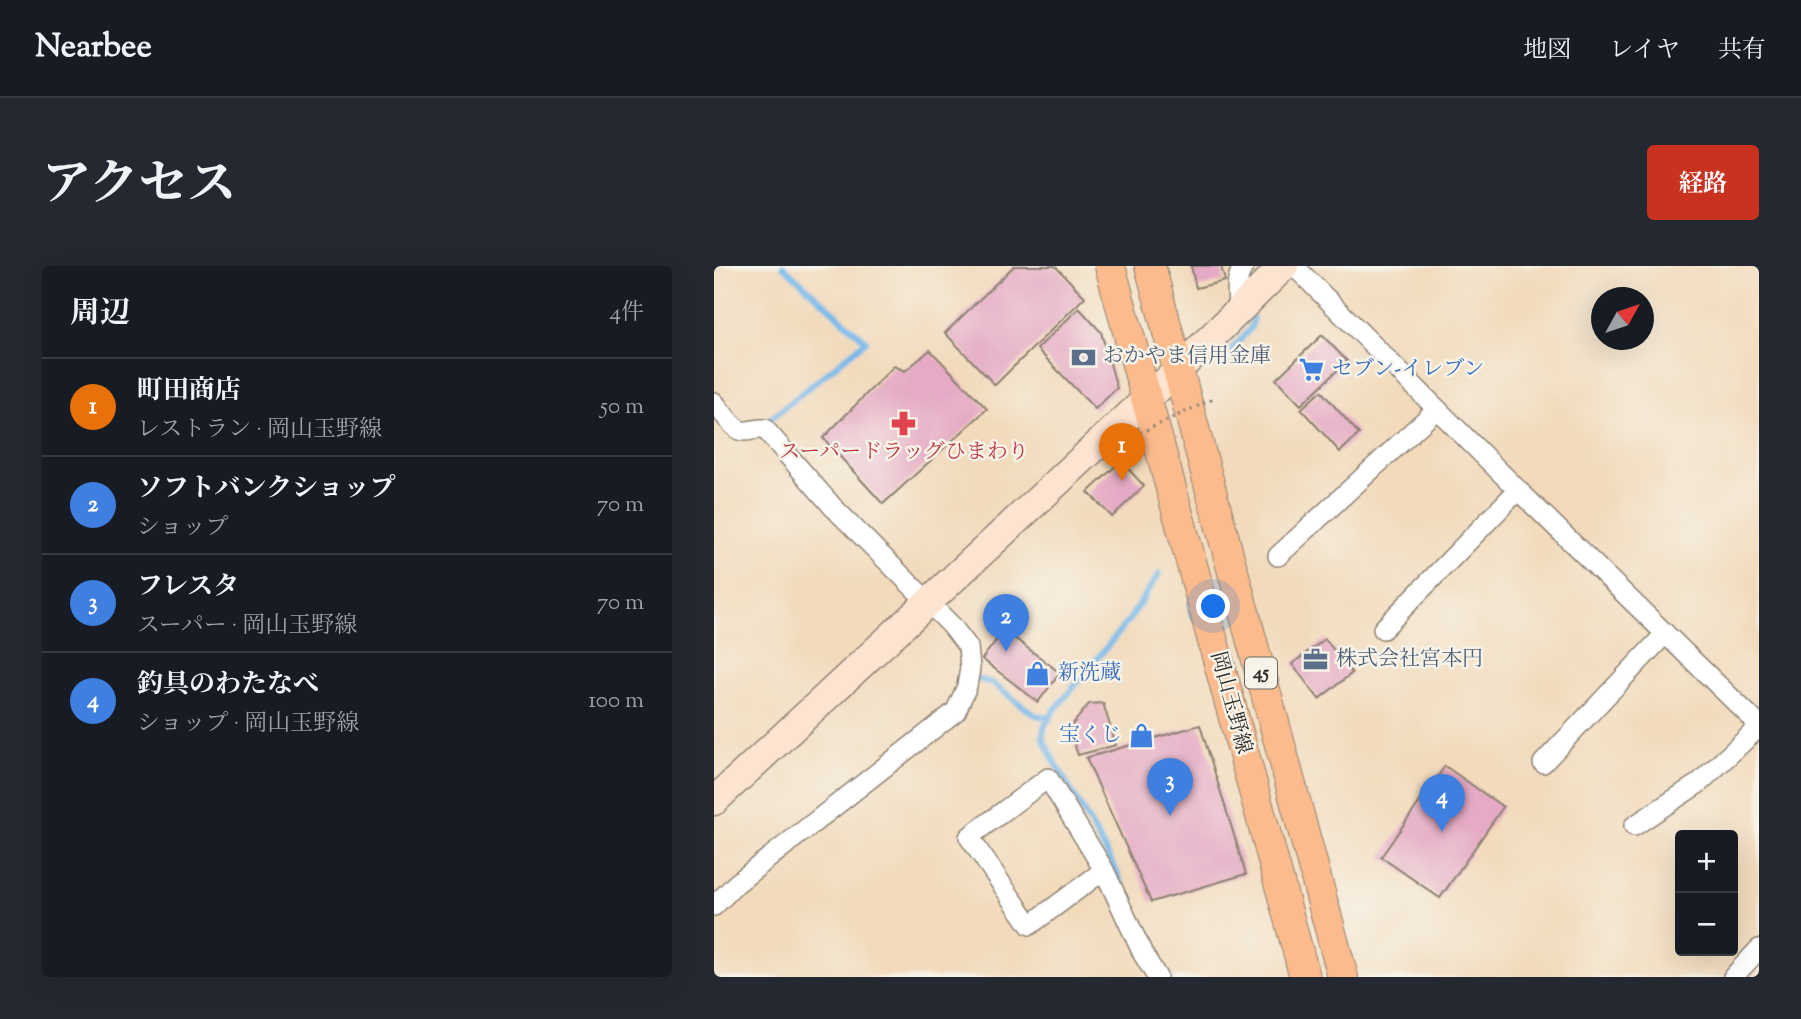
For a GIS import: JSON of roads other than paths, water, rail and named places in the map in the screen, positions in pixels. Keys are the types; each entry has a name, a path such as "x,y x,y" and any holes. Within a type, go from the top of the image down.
{"main road":[{"name":"岡山玉野線","path":"1110,266 1305,977"},
{"name":"岡山玉野線","path":"1150,266 1343,977"}],"street":[{"path":"1238,311 1238,278 1244,266"},
{"path":"714,801 1178,370 1284,266"},
{"path":"1294,266 1759,726 1699,783 1633,826"},
{"path":"714,402 736,429 742,431 762,428 833,507 951,625 968,647 970,668 967,686 956,711 715,902"},
{"path":"1278,556 1437,409"},
{"path":"1383,629 1518,490"},
{"path":"1544,763 1665,634"},
{"path":"1104,870 1030,925 969,836 1048,778 1104,870 1143,954 1157,977"},
{"path":"1733,977 1759,949"}],"waterway":[{"path":"764,424 866,341 783,266"},
{"path":"1248,285 1251,274 1258,266"},
{"path":"1231,350 1251,328 1253,318"},
{"path":"1149,945 1113,864 1043,738 1044,727 1053,712 1129,620 1159,574"},
{"path":"974,678 992,683 1035,715 1050,718"},
{"path":"1161,967 1169,977"}],"place":[{"name":"おかやま信用金庫","path":"1083,357"},
{"name":"セブン-イレブン","path":"1312,370"},
{"name":"スーパードラッグひまわり","path":"904,424"},
{"name":"町田商店","path":"1122,481"},
{"name":"ソフトバンクショップ","path":"1006,652"},
{"name":"株式会社宮本円","path":"1316,660"},
{"name":"新洗蔵","path":"1038,674"},
{"name":"宝くじ","path":"1142,736"},
{"name":"フレスタ","path":"1170,816"},
{"name":"釣具のわたなべ","path":"1442,832"}]}
